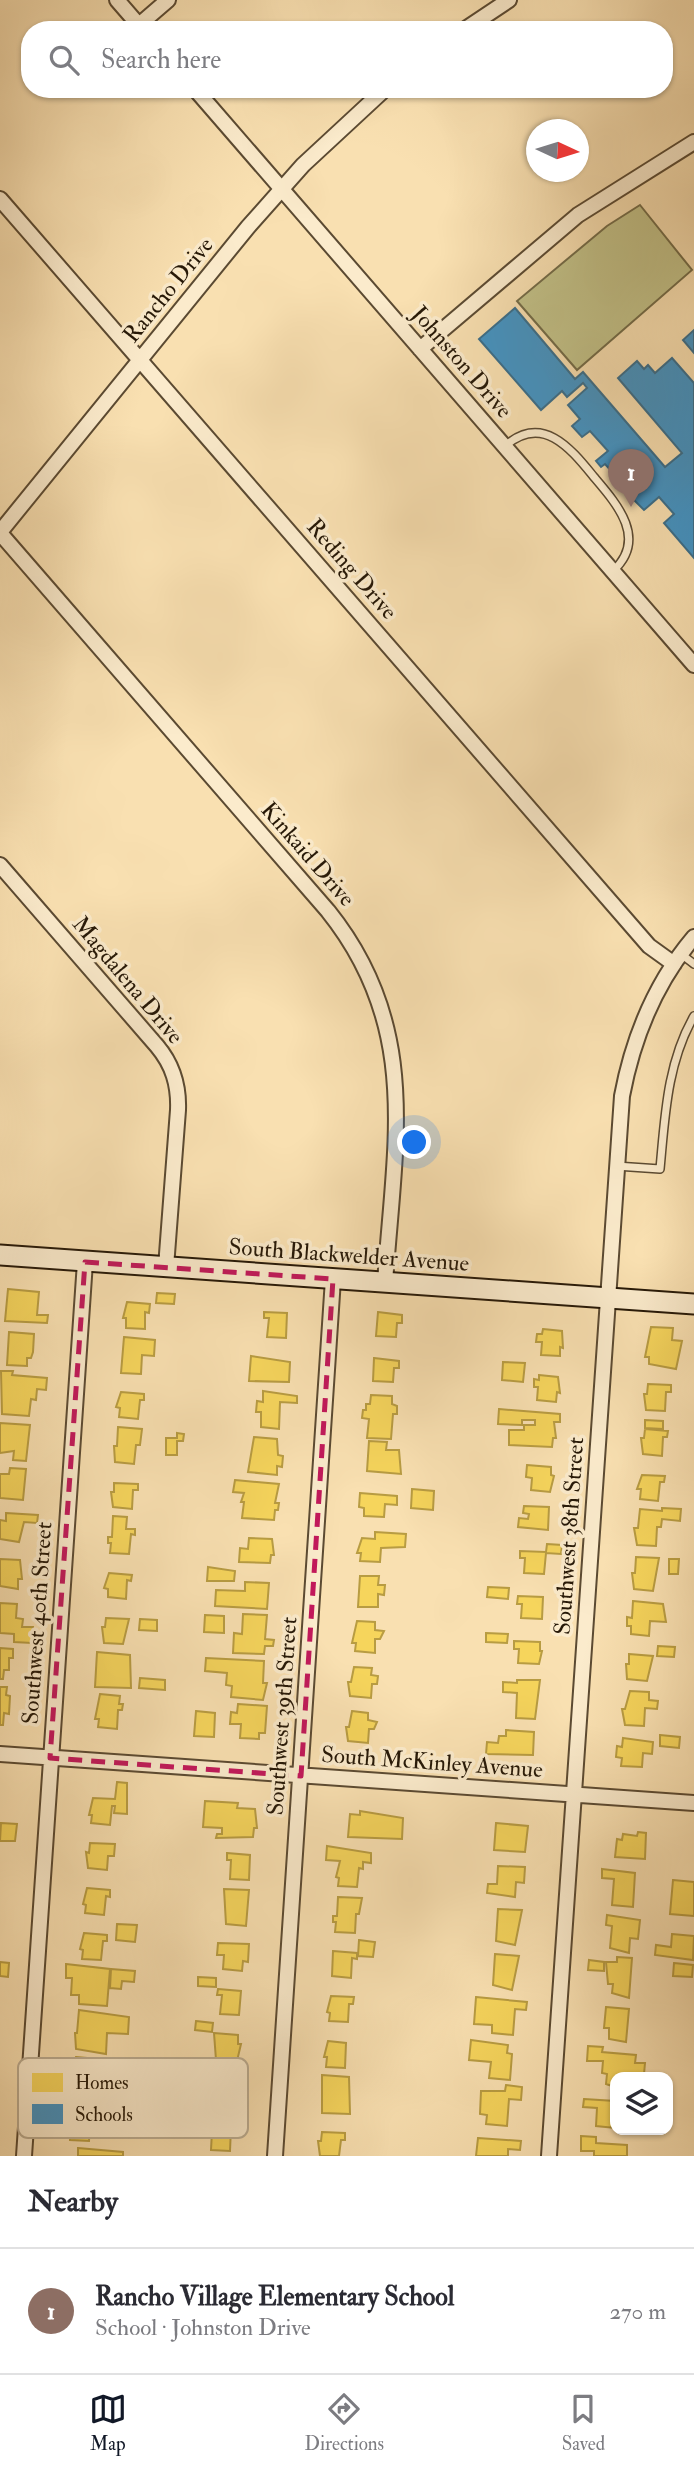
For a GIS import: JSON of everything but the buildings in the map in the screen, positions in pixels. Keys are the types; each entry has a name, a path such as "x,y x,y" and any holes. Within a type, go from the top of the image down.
{"street":[{"path":"117,0 135,21"},
{"path":"148,21 168,0"},
{"path":"478,21 509,0"},
{"name":"Johnston Drive","path":"203,98 694,665"},
{"name":"Rancho Drive","path":"0,532 282,189 349,120 375,98"},
{"path":"420,349 578,215 694,142"},
{"name":"Reding Drive","path":"0,198 649,946 677,959"},
{"name":"Kinkaid Drive","path":"0,532 328,911 362,961 381,1004 396,1071 396,1121 385,1283"},
{"name":"Magdalena Drive","path":"0,865 163,1054 172,1069 178,1089 178,1110 166,1267"},
{"name":"Southwest 38th Street","path":"549,2156 622,1096 643,1019 677,959 694,937"},
{"name":"South Blackwelder Avenue","path":"0,1255 694,1304"},
{"name":"Southwest 40th Street","path":"30,2058 85,1262"},
{"name":"Southwest 39th Street","path":"275,2156 333,1279"},
{"name":"South McKinley Avenue","path":"0,1754 694,1803"},
{"name":"Southwest 40th Street","path":"24,2156 25,2138"}],"lane":[{"path":"505,446 519,436 537,434 554,437 572,450 618,506 627,523 628,551 612,571"},
{"path":"677,959 694,964"},
{"path":"616,1166 660,1169 672,1070 694,1016"}],"highlighted area":[{"path":"85,1262 333,1279 301,1776 50,1758"}],"shaded area":[{"path":"640,205 692,270 577,370 517,301 607,226"}],"place":[{"name":"Rancho Village Elementary School","path":"631,507"}]}
